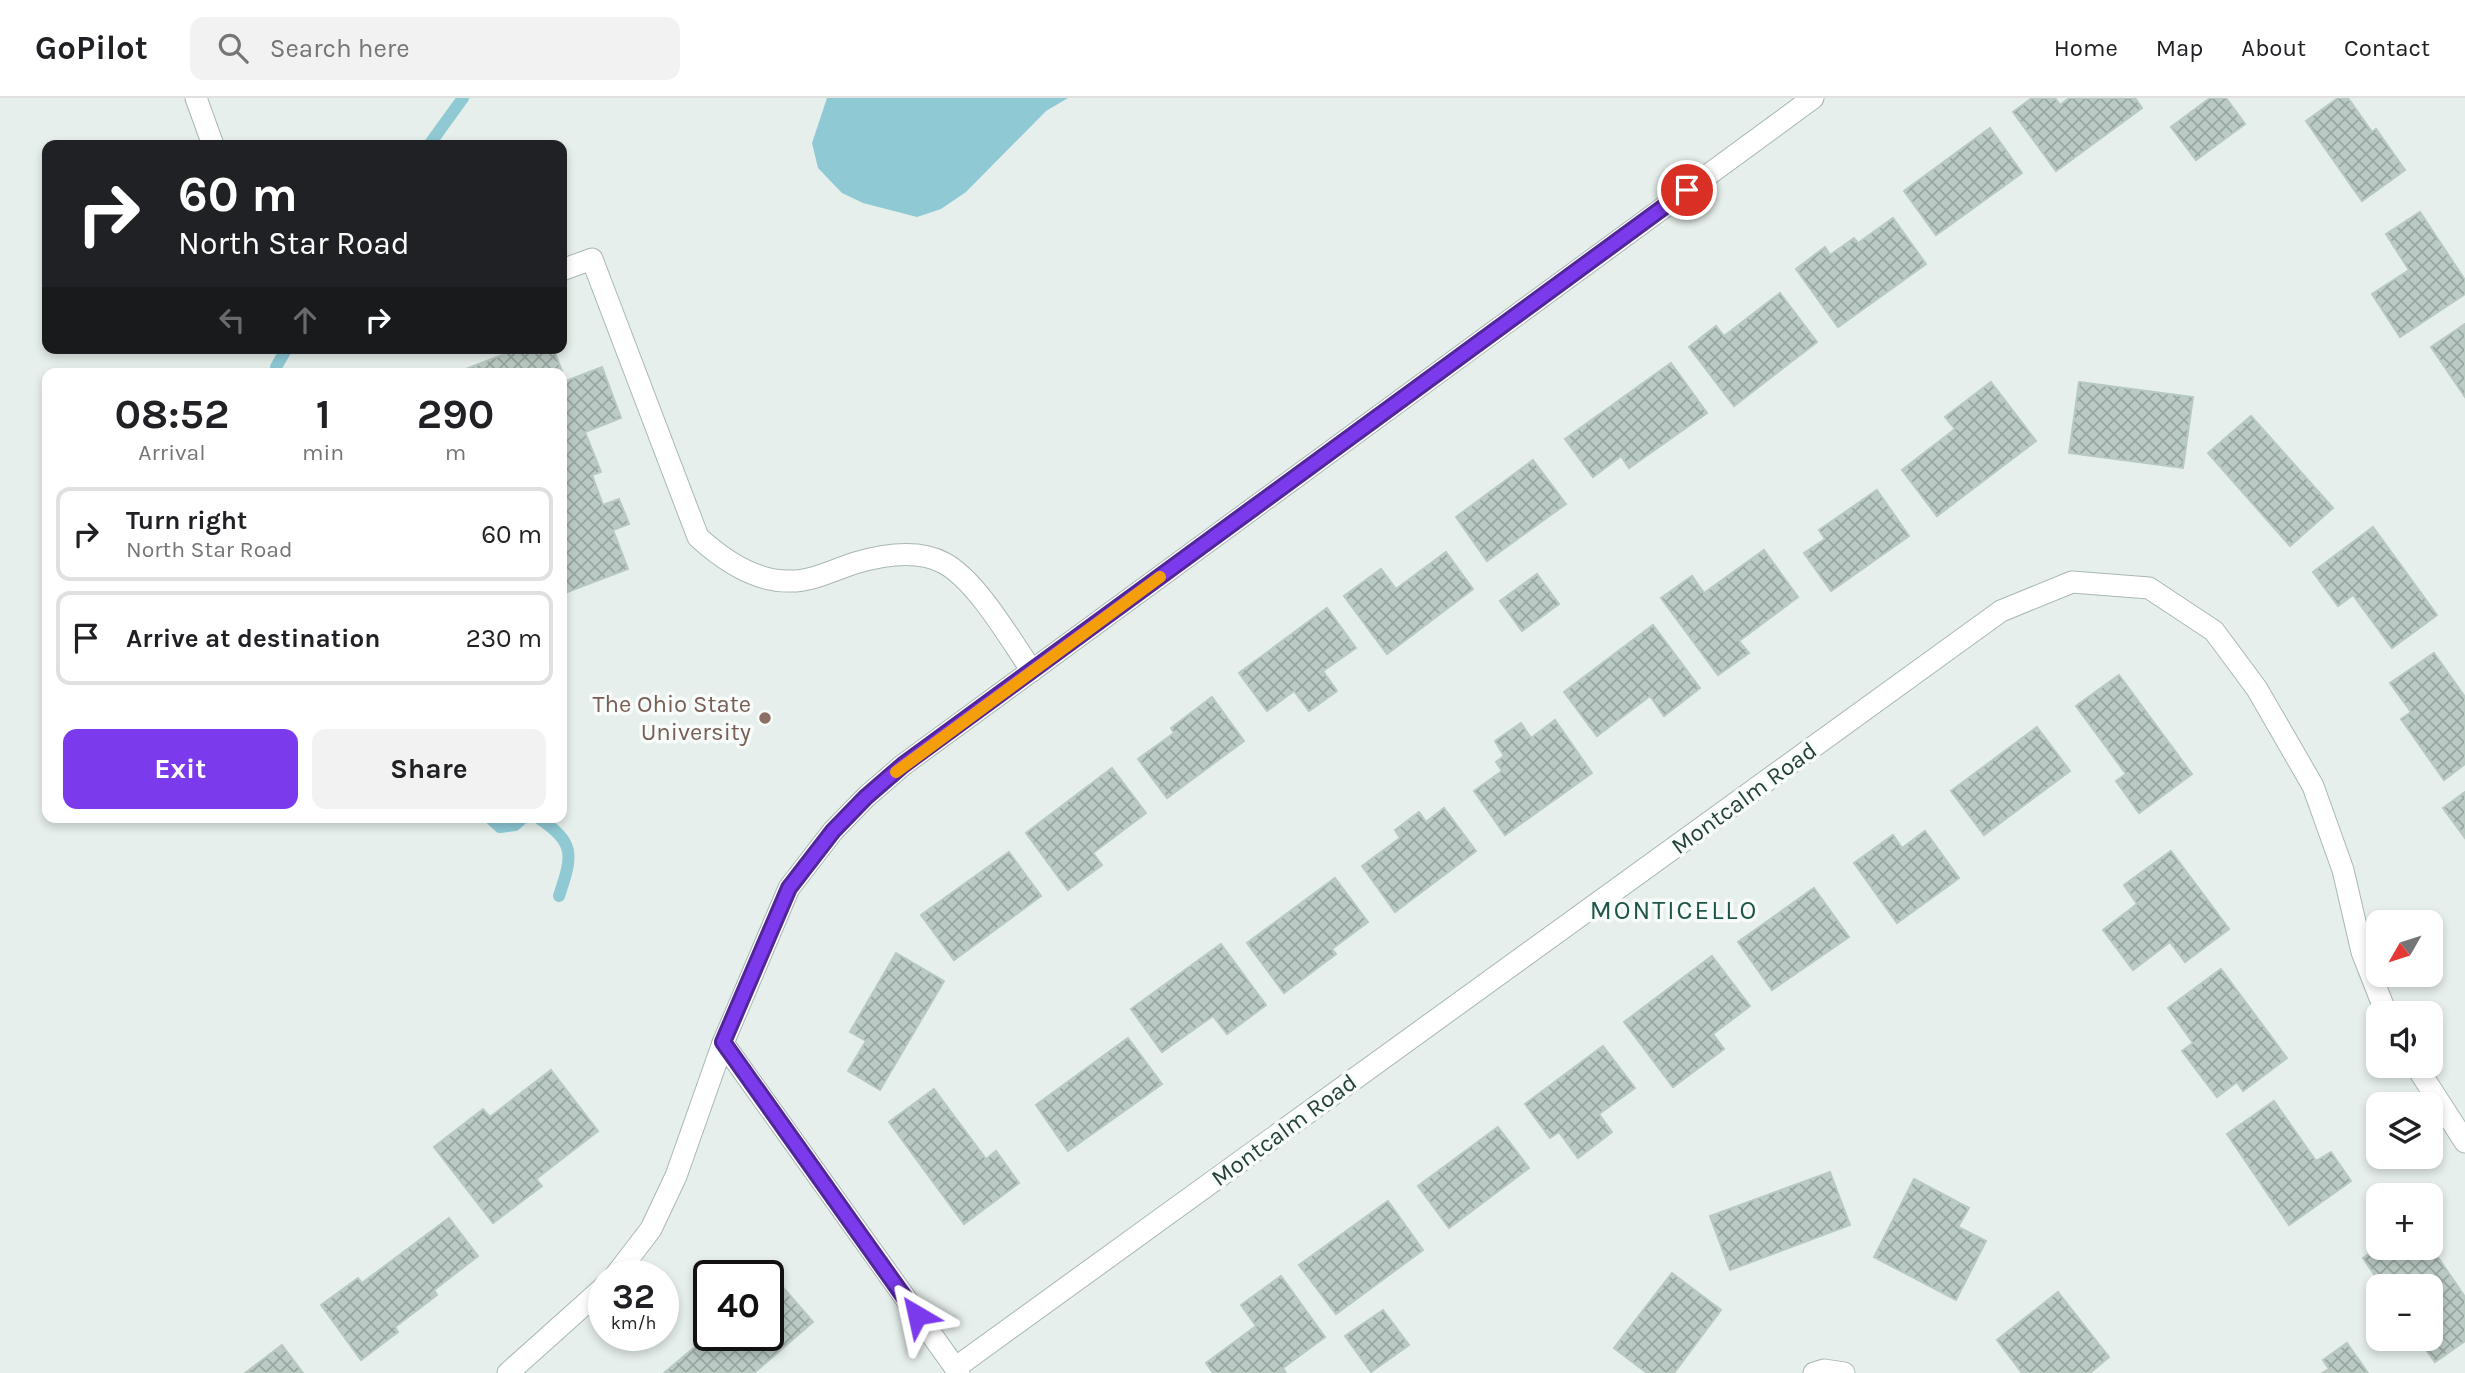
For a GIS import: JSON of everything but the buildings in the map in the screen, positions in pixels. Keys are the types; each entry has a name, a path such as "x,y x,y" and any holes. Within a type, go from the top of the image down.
{"street":[{"path":"196,98 211,140"},
{"path":"628,1260 652,1229 676,1175 723,1042 789,888 833,831 866,797 903,765 1814,98"},
{"path":"567,268 592,260 698,537 719,555 763,578 788,582 809,579 855,563 879,558 923,554 945,563 969,582 1032,670"},
{"name":"Montcalm Road","path":"957,1371 2001,611 2073,582 2149,589 2214,631 2257,689 2313,786 2343,870 2362,952 2381,1001"},
{"path":"723,1042 957,1371"},
{"path":"2424,1078 2465,1142"},
{"path":"508,1373 588,1301"},
{"path":"1814,1373 1824,1370 1844,1373"}],"water":[{"path":"827,98 1068,98 1046,111 966,192 941,209 917,217 863,203 842,193 818,168 812,143"}],"waterway":[{"path":"433,140 463,98"},
{"path":"276,368 284,354"},
{"path":"496,823 500,827 517,823"},
{"path":"546,823 559,834 568,850 567,870 559,896"}],"slow traffic":[{"path":"896,772 1160,577"}],"place":[{"name":"The Ohio State University","path":"765,718"}],"district":[{"name":"MONTICELLO","path":"1674,910"}],"route":[{"path":"917,1315 723,1042 789,888 833,831 903,765 1687,190"}]}
